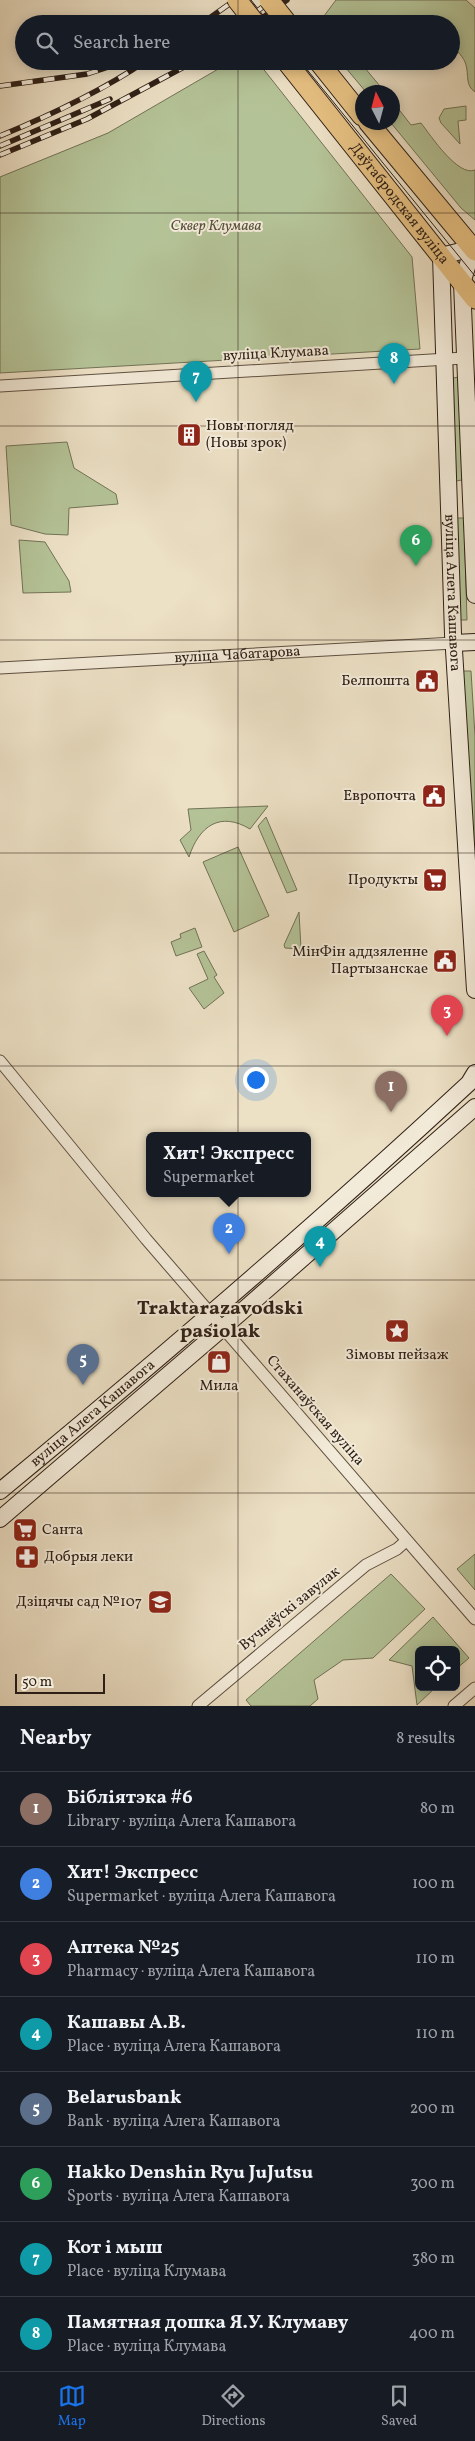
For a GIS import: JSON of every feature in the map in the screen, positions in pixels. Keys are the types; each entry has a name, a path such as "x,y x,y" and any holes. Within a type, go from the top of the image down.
{"main road":[{"path":"237,0 249,15"},
{"path":"269,0 281,15"},
{"name":"Даўгабродская вуліца","path":"293,70 475,299"},
{"path":"325,70 355,108"},
{"name":"Даўгабродская вуліца","path":"375,130 474,249"},
{"path":"441,256 474,249"},
{"name":"вуліца Алега Кашавога","path":"474,249 462,283 475,595"},
{"name":"вуліца Алега Кашавога","path":"441,256 454,643 475,990"},
{"path":"449,502 471,501"},
{"name":"вуліца Чабатарова","path":"454,643 475,642"},
{"name":"вуліца Алега Кашавога","path":"0,1491 210,1314 358,1184 469,1082 475,1073"},
{"name":"вуліца Алега Кашавога","path":"0,1519 223,1328 475,1107"},
{"path":"358,1184 370,1198"}],"street":[{"name":"вуліца Клумава","path":"0,386 464,358"},
{"name":"вуліца Чабатарова","path":"0,668 454,643"},
{"name":"Стаханаўская вуліца","path":"2,1067 210,1314 475,1619"},
{"name":"Вучнёўскі завулак","path":"198,1706 366,1565 397,1550 406,1541"},
{"path":"454,1706 475,1688"}],"green space":[{"path":"336,0 466,0 475,8 475,92 470,86 466,65 460,54 460,15 325,15"},
{"name":"Сквер Клумава","path":"216,70 264,70 412,257 420,349 0,373 0,177 108,133"},
{"path":"348,70 367,70 379,85 360,85"},
{"path":"466,106 466,120 458,121 460,144 441,123 439,118 444,109"},
{"path":"400,111 411,125 421,123 453,162 468,171 475,170 475,220 461,208 397,130 400,130"},
{"path":"459,377 462,480 456,481 453,378"},
{"path":"67,442 74,468 116,494 118,504 69,508 68,535 45,534 11,525 6,446"},
{"path":"457,518 464,518 467,620 460,620"},
{"path":"19,540 45,542 69,581 71,592 23,593"},
{"path":"463,671 471,671 475,736 475,874"},
{"path":"268,806 250,829 229,821 212,825 199,837 189,857 180,840 191,830 188,809"},
{"path":"266,817 297,890 287,893 258,826"},
{"path":"238,847 269,916 234,932 203,862"},
{"path":"299,912 301,949 285,948 284,945"},
{"path":"195,928 202,947 176,956 171,942 181,938 180,934"},
{"path":"204,951 217,975 214,977 224,993 204,1009 189,988 208,979 197,954"},
{"path":"475,1554 475,1590 457,1569"},
{"path":"391,1574 425,1609 373,1658 343,1660 314,1680 318,1699 310,1706 251,1706 246,1700"},
{"path":"433,1617 458,1646 415,1646 415,1689 412,1666 389,1660"},
{"path":"460,1648 469,1658 460,1666"},
{"path":"415,1691 432,1691 417,1705"}],"tram line":[{"path":"251,0 263,15"},
{"path":"307,70 475,276"}],"railway":[{"path":"214,15 235,0"},
{"path":"252,15 272,0"},
{"path":"266,15 287,0"},
{"path":"0,86 87,74 99,70"},
{"path":"0,136 75,102 132,70"},
{"path":"0,155 87,119 178,70"},
{"path":"0,146 110,99"}],"place":[{"name":"Памятная дошка Я.У. Клумаву","path":"394,384"},
{"name":"Кот і мыш","path":"196,402"},
{"name":"Новы погляд (Новы зрок)","path":"189,435"},
{"name":"Hakko Denshin Ryu JuJutsu","path":"416,566"},
{"name":"Белпошта","path":"427,681"},
{"name":"Европочта","path":"434,796"},
{"name":"Продукты","path":"435,880"},
{"name":"МінФін аддзяленне Партызанскае","path":"445,961"},
{"name":"Аптека №25","path":"447,1036"},
{"name":"Бібліятэка #6","path":"391,1112"},
{"name":"Хит! Экспресс","path":"229,1254"},
{"name":"Кашавы А.В.","path":"320,1267"},
{"name":"Зімовы пейзаж","path":"397,1331"},
{"name":"Мила","path":"219,1362"},
{"name":"Belarusbank","path":"83,1385"},
{"name":"Санта","path":"25,1530"},
{"name":"Добрыя леки","path":"27,1557"},
{"name":"Дзіцячы сад №107","path":"160,1602"}],"district":[{"name":"Traktarazavodski pasiolak","path":"220,1320"}]}
